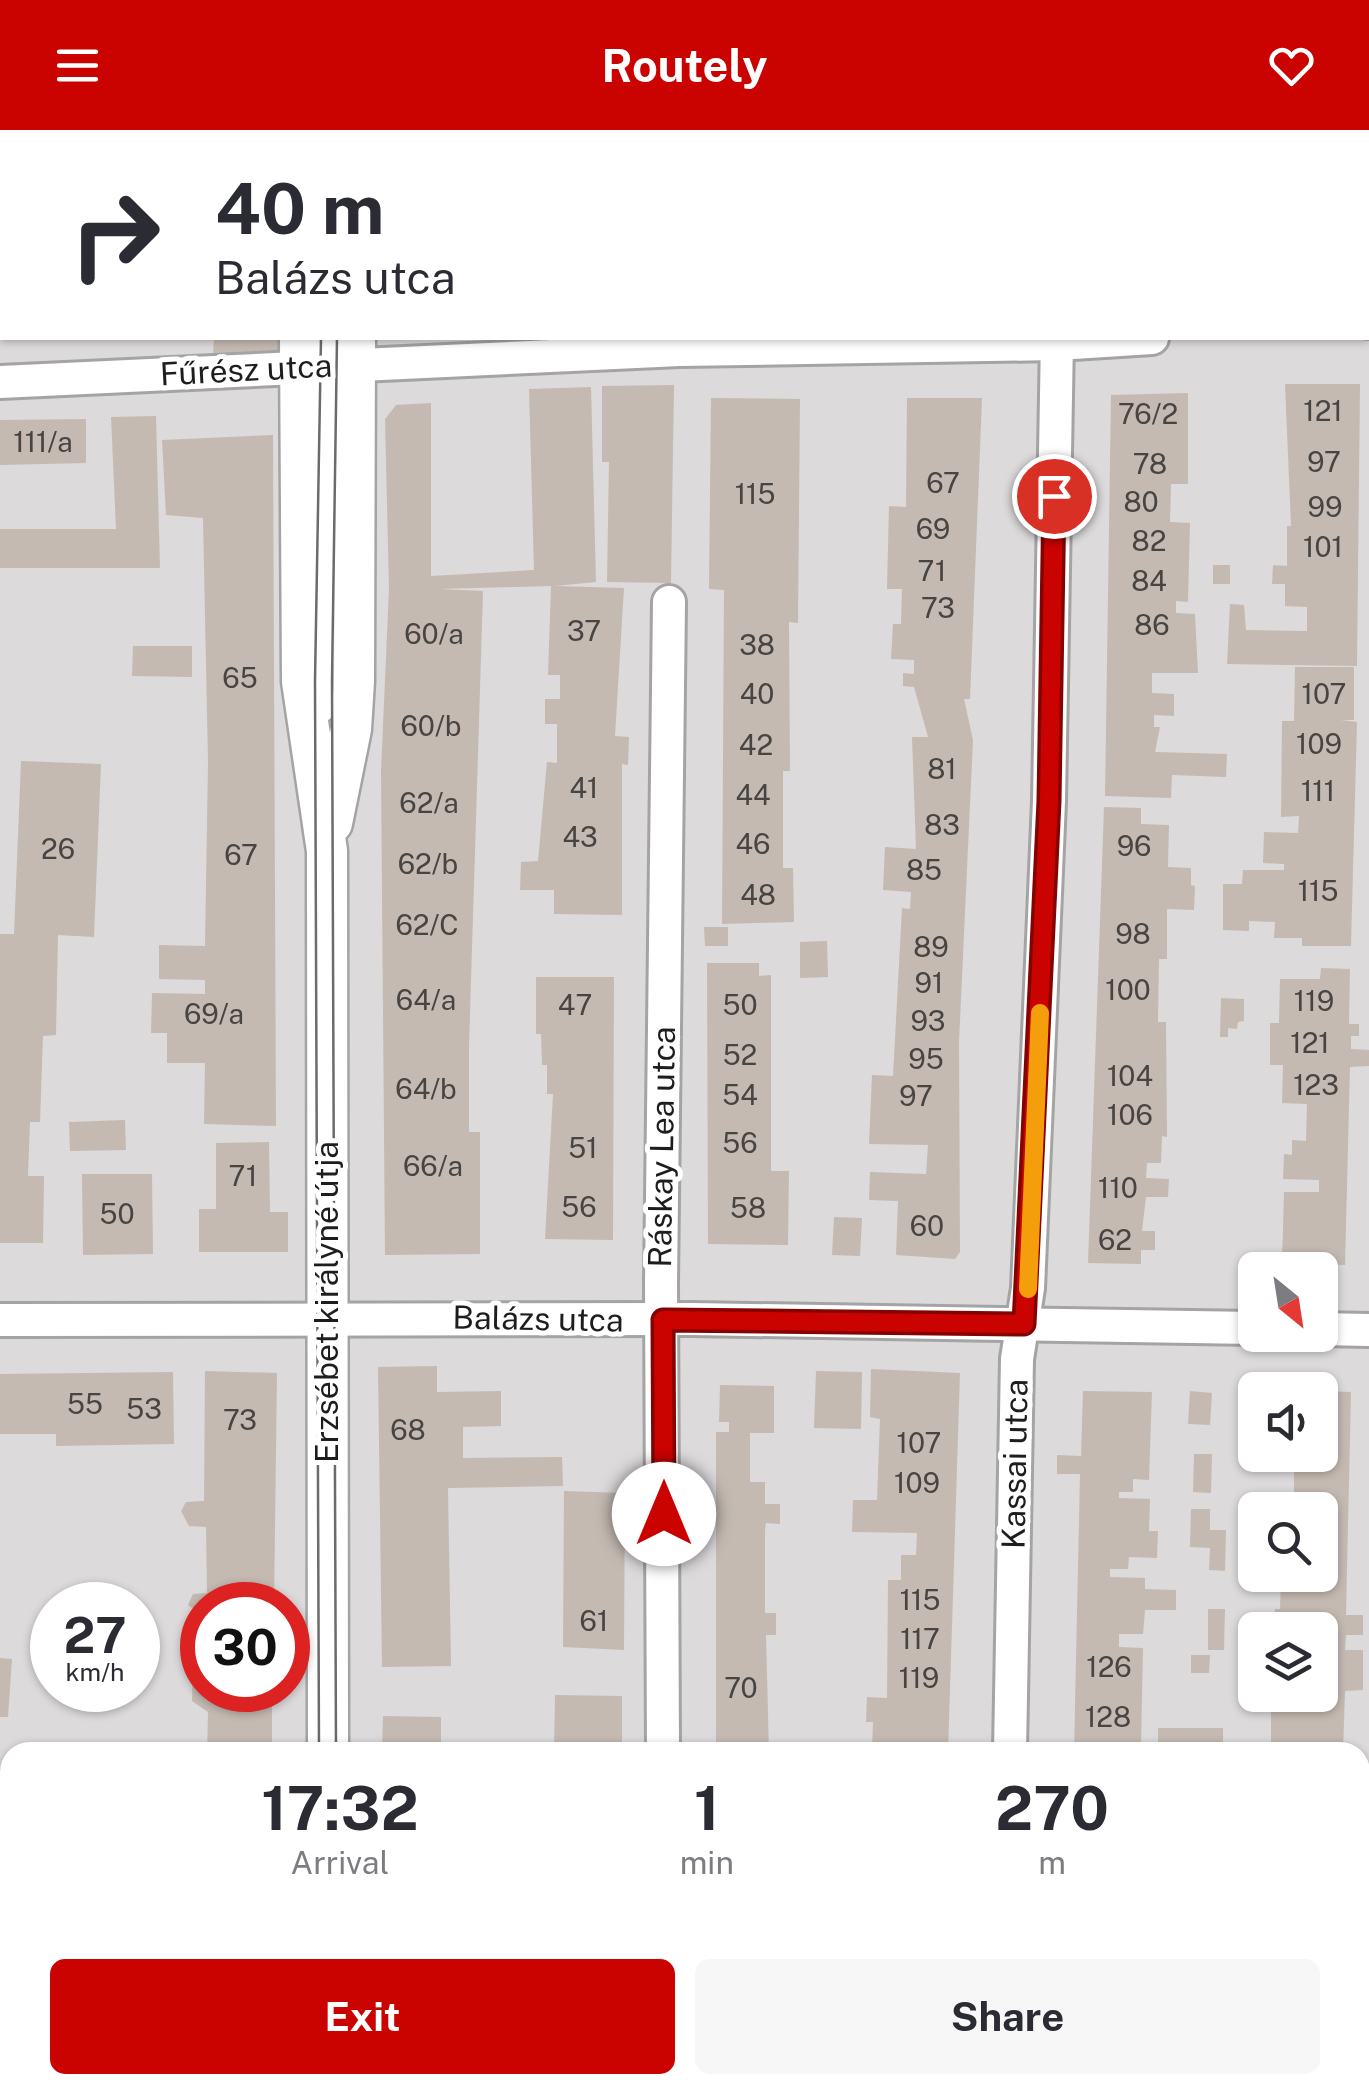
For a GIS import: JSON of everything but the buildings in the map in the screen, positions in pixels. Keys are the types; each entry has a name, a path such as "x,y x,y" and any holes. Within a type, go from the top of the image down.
{"street":[{"name":"Fűrész utca","path":"0,382 328,352 1089,340"},
{"name":"Kassai utca","path":"1010,1742 1018,1359 1024,1324 1049,801 1057,341"},
{"name":"Erzsébet királyné útja","path":"327,851 352,729 328,352"},
{"name":"Erzsébet királyné útja","path":"328,352 302,681 327,851 328,1742"},
{"name":"Ráskay Lea utca","path":"663,1742 668,602"},
{"name":"Balázs utca","path":"0,1320 663,1320 1238,1328"},
{"path":"1338,1329 1369,1330"}],"shaded area":[{"path":"0,340 1369,340 1369,1742 0,1742"}],"tram line":[{"path":"319,1742 315,681 321,340"},
{"path":"336,1742 332,681 337,340"}],"slow traffic":[{"path":"1028,1289 1040,1013"}],"route":[{"path":"664,1514 663,1320 1024,1324 1049,801 1054,496"}]}
